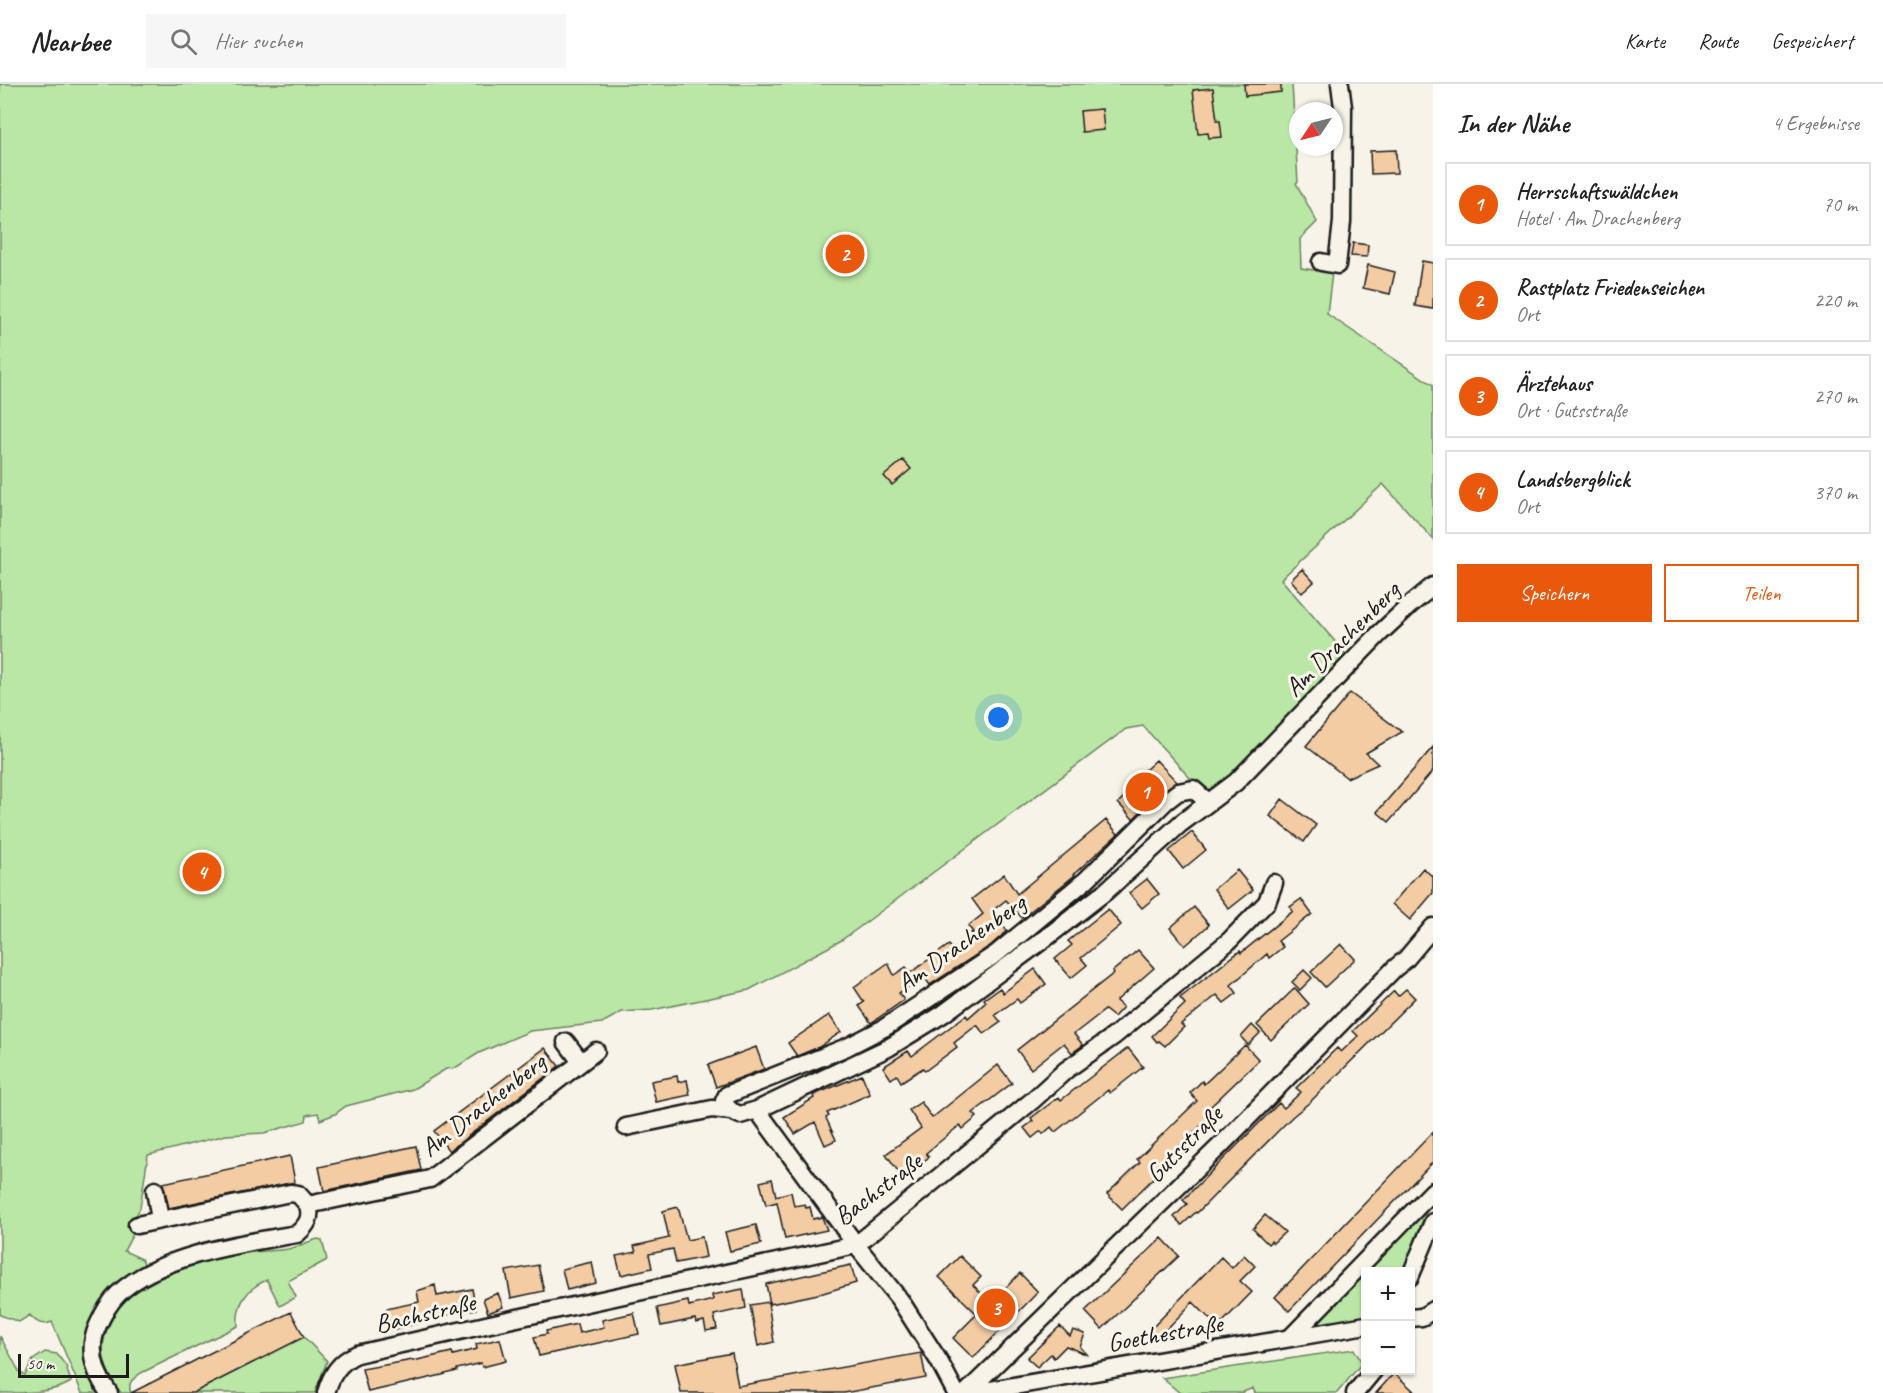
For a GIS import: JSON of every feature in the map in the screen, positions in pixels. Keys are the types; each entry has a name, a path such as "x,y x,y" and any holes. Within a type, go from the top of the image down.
{"street":[{"path":"1321,262 1337,265 1342,222 1340,84"},
{"name":"Am Drachenberg","path":"626,1127 712,1109 740,1115 757,1110 888,1048 943,1014 1105,892 1172,830 1236,782 1379,634 1433,586"},
{"name":"Am Drachenberg","path":"731,1112 724,1101 727,1095 847,1047 884,1028 996,954 1086,880 1178,792 1193,789 1208,802"},
{"name":"Bachstraße","path":"326,1393 337,1368 345,1360 357,1354 856,1245 1033,1100 1066,1070 1114,1036 1229,941 1267,902 1274,883"},
{"name":"Gutsstraße","path":"966,1393 1231,1134 1406,959 1433,927"},
{"name":"Am Drachenberg","path":"566,1042 581,1062"},
{"name":"Am Drachenberg","path":"308,1205 430,1179 596,1051"},
{"path":"757,1110 856,1245 900,1300 939,1361 956,1393"},
{"path":"155,1190 160,1220"},
{"path":"1291,1337 1433,1191"},
{"path":"109,1393 95,1370 92,1355 93,1336 107,1308 120,1292 150,1272 184,1259 222,1248 297,1234 305,1227 310,1213 308,1205 298,1194 290,1193 137,1225"},
{"path":"1414,1267 1433,1222"},
{"path":"1415,1318 1422,1317 1433,1311"},
{"name":"Goethestraße","path":"972,1393 1361,1326"},
{"path":"1355,1393 1371,1375"}],"green space":[{"path":"0,84 1292,84 1293,102 1289,102 1289,156 1296,156 1298,182 1296,183 1317,222 1300,239 1301,268 1332,273 1327,314 1433,385 1433,539 1383,484 1281,579 1351,660 1234,777 1206,796 1143,726 1126,729 840,941 749,990 652,1010 622,1012 602,1023 530,1031 479,1053 455,1068 446,1069 413,1089 346,1106 335,1114 320,1120 318,1113 307,1115 306,1121 264,1133 226,1135 148,1155 140,1208 133,1222 135,1230 124,1251 142,1259 146,1268 100,1307 101,1393 82,1393 52,1322 40,1323 30,1315 19,1322 0,1315"},
{"path":"1425,1209 1426,1212 1405,1267 1369,1267"},
{"path":"318,1239 322,1240 327,1260 288,1281 296,1297 280,1306 267,1280 260,1283 244,1298 239,1311 238,1326 141,1373 130,1383 131,1393 121,1393 106,1367 103,1350 106,1331 118,1309 127,1299 153,1282 186,1268 251,1252 288,1249"},
{"path":"1361,1275 1361,1317 1319,1325 1316,1322"},
{"path":"0,1336 20,1373 25,1375 33,1360 45,1352 57,1354 66,1366 71,1382 47,1390 0,1393"},
{"path":"304,1337 327,1361 315,1393 193,1393"},
{"path":"1354,1349 1361,1361 1337,1393 1255,1393 1253,1388 1241,1393 1180,1393 1162,1378"}],"building":[{"path":"1244,84 1281,84 1281,92 1245,96"},
{"path":"1213,88 1217,121 1220,121 1222,137 1209,138 1208,133 1198,134 1193,90"},
{"path":"1102,109 1104,130 1082,132 1080,111"},
{"path":"1396,150 1397,173 1371,174 1370,151"},
{"path":"1353,243 1368,245 1367,257 1351,256"},
{"path":"1422,261 1433,263 1433,309 1415,306"},
{"path":"1368,265 1395,272 1390,294 1363,288"},
{"path":"903,460 911,469 892,485 884,476"},
{"path":"1302,569 1314,582 1302,593 1291,580"},
{"path":"1350,693 1402,732 1366,753 1378,764 1347,778 1306,746"},
{"path":"1433,747 1433,771 1389,822 1377,812"},
{"path":"1156,760 1177,782 1159,794 1133,819 1118,803 1137,784 1134,780"},
{"path":"1282,799 1316,825 1304,842 1270,816"},
{"path":"1106,820 1118,834 1075,875 1022,918 1006,900 992,911 1007,931 990,946 930,985 924,977 899,993 904,1000 871,1023 859,1006 864,1002 854,987 888,963 894,975 906,967 910,973 949,945 953,950 973,935 968,926 983,914 972,899 1004,874 1017,894"},
{"path":"1192,832 1206,850 1183,869 1169,851"},
{"path":"1423,868 1433,877 1433,893 1410,920 1392,904"},
{"path":"1237,870 1253,890 1229,909 1214,889"},
{"path":"1147,879 1159,894 1142,908 1129,893"},
{"path":"1301,899 1312,914 1278,941 1283,947 1269,958 1267,954 1231,985 1237,993 1224,1003 1217,995 1181,1024 1184,1027 1165,1046 1157,1042 1152,1036 1185,1004 1180,998 1293,911 1290,907"},
{"path":"1194,907 1209,925 1185,946 1170,928"},
{"path":"1108,909 1121,925 1081,958 1087,965 1071,978 1055,959 1072,945 1068,941"},
{"path":"1341,944 1355,959 1325,987 1311,972"},
{"path":"1138,950 1154,968 1116,1001 1123,1007 1114,1017 1105,1010 1074,1034 1083,1045 1072,1053 1064,1043 1031,1069 1017,1050 1114,973 1113,971"},
{"path":"1035,969 1046,984 1020,1003 1017,999 995,1015 1001,1022 984,1034 977,1025 954,1043 957,1047 925,1071 923,1068 901,1082 897,1075 891,1079 883,1067 908,1051 912,1056 966,1015 968,1018 986,1002 984,999 1000,988 1003,993"},
{"path":"1304,970 1312,978 1300,990 1292,982"},
{"path":"1295,988 1309,1004 1271,1040 1257,1025"},
{"path":"1406,989 1415,998 1197,1213 1182,1225 1174,1217 1187,1204 1183,1200 1279,1103 1284,1108 1301,1092 1296,1088 1337,1048 1341,1052 1358,1036 1353,1031 1394,991 1398,996"},
{"path":"829,1015 841,1032 819,1047 797,1056 788,1043"},
{"path":"1252,1025 1260,1033 1248,1045 1241,1037"},
{"path":"1245,1045 1259,1060 1205,1112 1210,1117 1159,1166 1162,1170 1122,1209 1107,1194 1140,1162 1137,1159 1197,1101 1190,1093 1202,1081 1204,1084"},
{"path":"756,1047 764,1069 716,1087 708,1065"},
{"path":"545,1048 559,1066 449,1151 434,1131"},
{"path":"1128,1048 1143,1067 1110,1093 1108,1090 1055,1132 1051,1127 1043,1134 1041,1131 1032,1138 1024,1128 1033,1121 1031,1118 1059,1097 1061,1100"},
{"path":"998,1065 1012,1083 973,1113 977,1117 963,1129 960,1125 926,1153 929,1157 902,1177 886,1154 921,1128 909,1110 921,1102 932,1118"},
{"path":"862,1075 870,1094 827,1113 829,1116 826,1118 836,1140 825,1145 815,1122 795,1134 784,1117 814,1098 816,1094"},
{"path":"677,1076 678,1082 687,1080 690,1095 656,1102 651,1081"},
{"path":"1433,1132 1433,1162 1289,1311 1275,1297"},
{"path":"416,1146 421,1170 324,1191 319,1167"},
{"path":"290,1156 295,1182 169,1208 163,1183"},
{"path":"772,1179 776,1196 791,1192 794,1206 805,1204 806,1208 810,1207 813,1219 822,1217 827,1230 785,1239 777,1202 766,1205 760,1182"},
{"path":"678,1207 687,1240 702,1237 706,1257 676,1263 673,1249 649,1254 652,1268 621,1275 616,1256 636,1252 634,1246 669,1238 663,1211"},
{"path":"1265,1215 1285,1232 1273,1243 1271,1241 1268,1244 1253,1229"},
{"path":"756,1225 761,1244 730,1251 725,1232"},
{"path":"1162,1238 1179,1256 1102,1329 1085,1311"},
{"path":"1244,1255 1255,1266 1240,1281 1252,1292 1218,1327 1193,1302 1157,1339 1149,1331 1221,1257 1232,1268"},
{"path":"960,1256 981,1277 973,1285 991,1303 1020,1273 1038,1292 973,1358 953,1338 977,1314 939,1277"},
{"path":"592,1262 596,1283 567,1290 562,1269"},
{"path":"538,1265 544,1291 511,1298 506,1271"},
{"path":"851,1265 856,1283 823,1293 770,1304 766,1284"},
{"path":"435,1285 437,1296 472,1289 476,1309 423,1320 423,1322 391,1330 386,1309 419,1302 417,1291"},
{"path":"743,1289 746,1308 714,1315 717,1329 706,1331 704,1321 696,1323 695,1319 661,1326 657,1308 688,1301 689,1306 713,1300 712,1295"},
{"path":"498,1293 503,1307 488,1313 483,1299"},
{"path":"768,1302 774,1342 758,1346 750,1305"},
{"path":"291,1312 304,1337 193,1393 131,1393"},
{"path":"634,1313 639,1334 539,1356 534,1337 547,1334 546,1331 577,1324 579,1333 604,1327 602,1320"},
{"path":"1060,1326 1070,1336 1073,1330 1085,1334 1080,1347 1088,1355 1066,1346 1054,1358 1051,1354 1037,1367 1027,1358"},
{"path":"500,1339 506,1361 482,1367 481,1363 442,1375 368,1392 362,1369 452,1352 453,1355 477,1349 476,1344"},
{"path":"732,1353 738,1386 921,1353 926,1378 844,1393 681,1393 675,1364"},
{"path":"1392,1375 1396,1375 1416,1393 1376,1393"}],"place":[{"name":"Rastplatz Friedenseichen","path":"845,254"},
{"name":"Herrschaftswäldchen","path":"1145,792"},
{"name":"Landsbergblick","path":"202,872"},
{"name":"Ärztehaus","path":"996,1308"}]}
